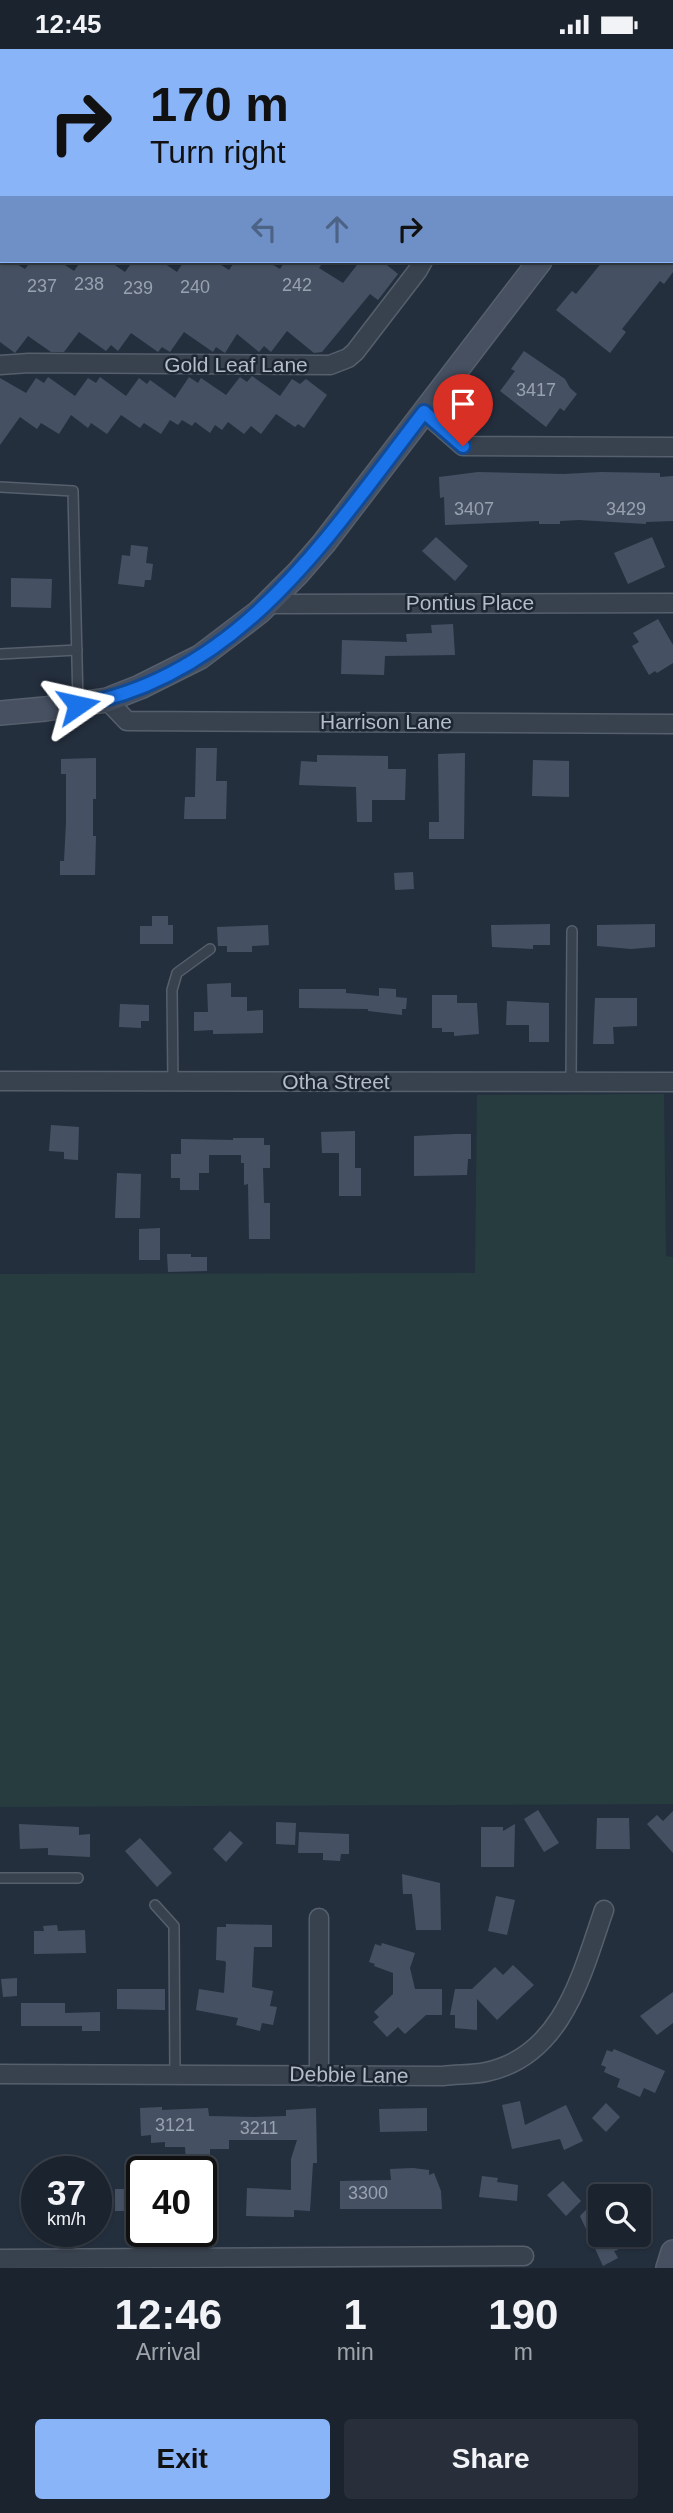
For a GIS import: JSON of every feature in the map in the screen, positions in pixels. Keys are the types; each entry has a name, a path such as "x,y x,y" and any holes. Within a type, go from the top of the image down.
{"street":[{"name":"Gold Leaf Lane","path":"0,365 330,365 355,352 422,263"},
{"path":"1,710 78,705 107,700 140,687 200,657 268,604 324,543 538,263"},
{"path":"424,412 463,446 673,447"},
{"name":"Pontius Place","path":"268,604 673,603"},
{"name":"Harrison Lane","path":"107,700 127,721 673,724"},
{"name":"Otha Street","path":"0,1081 673,1082"},
{"name":"Debbie Lane","path":"0,2074 443,2076 486,2072 511,2063 540,2044 565,2013 604,1910"},
{"path":"319,1918 319,2076"},
{"path":"668,2268 673,2252"},
{"path":"0,2259 524,2256"}],"lane":[{"path":"0,487 73,491 78,705"},
{"path":"0,654 77,650"},
{"path":"571,1082 572,931"},
{"path":"173,1083 172,990 177,973 210,949"},
{"path":"0,1878 78,1878"},
{"path":"155,1905 174,1926 175,2074"}],"green space":[{"path":"664,1094 666,1256 673,1257 673,1804 0,1807 0,1274 475,1273 477,1095"}],"building":[{"path":"0,263 15,263 25,269 30,263 62,263 74,271 80,263 112,263 125,272 132,263 164,263 177,272 183,263 218,263 229,270 234,263 270,263 280,269 284,263 323,263 319,268 343,283 358,263 384,263 398,274 378,300 370,294 322,352 314,353 287,331 271,352 264,346 259,352 237,334 225,353 216,347 213,352 184,332 170,352 162,347 158,352 131,333 118,351 111,345 106,351 79,332 64,352 51,352 28,336 15,353 0,342"},
{"path":"601,263 673,263 673,272 664,284 660,281 622,329 626,332 610,353 556,310 572,291 576,294"},
{"path":"524,351 565,379 577,394 564,411 560,408 546,427 500,391 515,371 511,369"},
{"path":"252,376 280,396 292,379 300,384 306,379 327,395 304,428 298,424 295,427 276,414 261,434 251,426 244,434 228,422 222,430 215,425 210,433 195,422 192,426 182,420 178,425 170,420 161,434 144,423 140,428 121,415 107,434 91,423 88,428 71,415 59,434 41,423 37,429 20,417 0,445 0,378 26,393 36,378 44,383 48,377 75,396 88,378 96,383 100,377 126,396 139,378 147,384 150,380 175,398 189,377 198,383 201,378 226,395 240,377 247,382"},
{"path":"478,472 660,473 660,477 673,476 673,521 646,524 579,520 560,521 560,524 539,524 539,521 445,525 444,497 440,498 439,477"},
{"path":"436,537 468,566 455,581 422,551"},
{"path":"652,537 665,567 628,584 614,553"},
{"path":"131,545 148,547 146,563 153,564 151,580 145,580 144,587 118,584 122,555 130,556"},
{"path":"11,578 52,579 51,608 11,607"},
{"path":"658,619 673,645 673,663 649,675 632,646 639,642 633,633"},
{"path":"453,624 455,655 385,656 384,675 341,674 342,640 407,642 406,634 432,633 431,625"},
{"path":"196,748 217,748 216,781 227,781 226,819 184,819 185,797 195,797"},
{"path":"465,753 464,839 429,839 429,822 439,822 438,754"},
{"path":"317,755 388,756 388,769 406,769 405,800 372,800 372,822 357,822 356,787 299,785 301,761 317,762"},
{"path":"96,758 96,799 93,799 95,875 60,875 60,861 64,861 66,823 66,774 61,774 61,759"},
{"path":"533,760 569,761 569,797 532,796"},
{"path":"413,872 414,889 395,890 394,873"},
{"path":"152,916 168,916 168,925 173,925 173,944 140,944 140,926 152,926"},
{"path":"550,924 550,945 533,945 533,949 492,947 491,925"},
{"path":"655,924 655,947 631,949 597,946 597,925"},
{"path":"268,925 269,945 252,946 252,952 227,952 227,946 218,946 217,927"},
{"path":"231,983 231,997 247,997 247,1011 263,1010 263,1033 213,1034 213,1030 194,1031 194,1012 208,1012 207,984"},
{"path":"379,988 396,989 396,997 407,998 406,1009 402,1009 402,1015 368,1009 299,1008 299,989 346,989 346,993 379,996"},
{"path":"432,995 457,995 457,1003 477,1003 479,1034 454,1036 454,1032 442,1032 442,1028 432,1028"},
{"path":"595,998 637,998 637,1026 613,1027 614,1044 593,1044"},
{"path":"507,1001 549,1003 549,1042 529,1042 529,1025 506,1025"},
{"path":"120,1004 149,1005 149,1021 141,1021 141,1028 119,1027"},
{"path":"51,1125 79,1127 78,1160 64,1159 64,1152 49,1151"},
{"path":"355,1131 355,1168 361,1168 361,1196 339,1196 339,1153 322,1153 321,1132"},
{"path":"471,1134 471,1159 468,1159 467,1175 414,1176 414,1136"},
{"path":"264,1138 264,1145 270,1145 270,1168 263,1168 264,1203 270,1203 270,1239 249,1239 248,1184 244,1185 244,1163 241,1163 241,1155 209,1155 209,1173 199,1173 199,1190 180,1190 180,1178 171,1178 171,1154 181,1154 181,1139"},
{"path":"117,1173 141,1174 140,1218 115,1218"},
{"path":"160,1228 160,1260 139,1260 139,1229"},
{"path":"167,1254 207,1257 207,1271 168,1272"},
{"path":"538,1810 559,1843 544,1852 524,1819"},
{"path":"673,1811 673,1853 647,1824 657,1815 663,1821"},
{"path":"597,1818 629,1818 630,1849 596,1849"},
{"path":"276,1822 296,1823 295,1845 276,1844"},
{"path":"19,1824 79,1827 79,1835 90,1834 90,1857 48,1855 48,1848 20,1849"},
{"path":"515,1824 514,1867 481,1867 481,1827 503,1827 503,1831"},
{"path":"230,1831 243,1843 226,1862 213,1849"},
{"path":"299,1832 349,1834 349,1854 341,1854 340,1861 323,1860 323,1853 298,1853"},
{"path":"140,1838 172,1873 157,1887 125,1851"},
{"path":"402,1874 440,1883 441,1930 416,1930 412,1894 403,1894"},
{"path":"496,1896 515,1900 507,1935 488,1931"},
{"path":"226,1924 272,1925 272,1947 254,1947 252,1987 273,1991 270,2006 277,2007 273,2025 262,2023 260,2031 236,2025 238,2018 196,2010 199,1989 224,1993 226,1963 216,1960 217,1927 226,1927"},
{"path":"57,1925 58,1931 85,1930 86,1953 34,1954 34,1931 44,1931 43,1926"},
{"path":"382,1943 415,1953 410,1968 415,1989 442,1989 442,2015 426,2015 405,2034 398,2027 387,2037 373,2022 379,2017 374,2012 393,1994 393,1973 369,1962 375,1944 381,1946"},
{"path":"513,1965 534,1985 497,2020 477,1999 477,2030 455,2028 455,2015 450,2015 455,1989 472,1989 495,1967 503,1975"},
{"path":"17,1978 17,1996 3,1997 1,1979"},
{"path":"117,1989 165,1989 165,2010 117,2009"},
{"path":"673,1992 673,2023 657,2035 640,2016"},
{"path":"21,2003 65,2003 65,2013 100,2012 100,2031 82,2031 82,2026 21,2026"},
{"path":"614,2049 665,2071 655,2093 644,2088 640,2097 617,2087 620,2079 604,2072 606,2067 601,2065 607,2050 612,2052"},
{"path":"520,2101 525,2125 566,2105 583,2141 564,2150 560,2139 512,2149 502,2105"},
{"path":"606,2103 620,2117 606,2132 592,2118"},
{"path":"140,2108 208,2108 209,2116 254,2117 286,2116 286,2110 316,2108 317,2163 313,2163 310,2211 294,2210 294,2217 246,2216 247,2188 291,2190 291,2159 297,2140 229,2140 229,2149 210,2149 210,2156 186,2156 185,2147 165,2147 165,2142 151,2143 151,2135 141,2136"},
{"path":"427,2108 427,2131 380,2132 379,2109"},
{"path":"390,2169 429,2170 429,2175 434,2173 441,2191 442,2209 340,2209 340,2181 391,2180"},
{"path":"482,2176 498,2178 497,2182 518,2185 517,2201 479,2197"},
{"path":"563,2181 581,2201 566,2216 547,2195"},
{"path":"115,2189 126,2189 126,2211 115,2211"},
{"path":"588,2208 588,2233 580,2216"},
{"path":"594,2247 616,2247 618,2250 614,2251 618,2258 603,2266"}],"route":[{"path":"78,705 107,700 200,657 259,612 324,543 424,412 463,446"}]}
